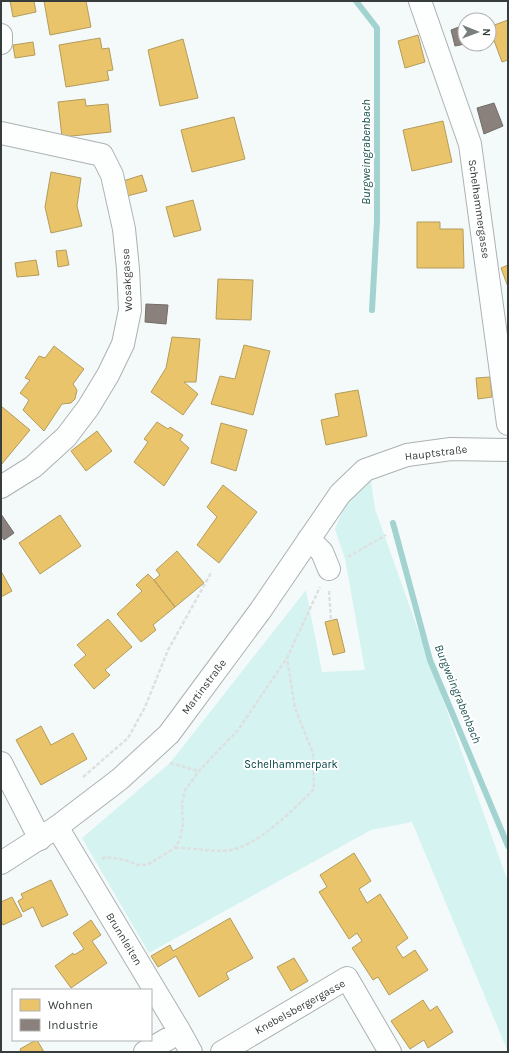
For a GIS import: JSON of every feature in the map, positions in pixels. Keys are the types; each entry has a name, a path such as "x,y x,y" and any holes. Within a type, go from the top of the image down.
{"street":[{"name":"Schelhammergasse","path":"420,1 470,144 508,424"},
{"path":"1,36 1,43"},
{"name":"Wosakgasse","path":"1,133 102,155 112,175 124,229 130,310 123,344 108,375 88,408 66,437 33,467 1,487"},
{"name":"Hauptstraße","path":"366,470 407,455 451,449 508,450"},
{"name":"Martinstraße","path":"1,863 48,833 120,779 169,734 260,611 340,494 366,470"},
{"path":"309,539 337,564"},
{"name":"Brunnleiten","path":"1,763 48,833 82,868 180,1032 190,1052"},
{"name":"Knebelsbergergasse","path":"222,1052 346,978 390,1052"},
{"path":"145,1052 180,1032"}],"path":[{"path":"82,868 105,857 126,860 138,865 147,865 175,848 182,832 182,803 185,790 199,771 238,730 287,658 337,564 386,535"},
{"path":"330,621 337,564"},
{"path":"80,780 105,760 128,738 145,707 168,650 211,573"},
{"path":"175,848 213,851 230,850 245,846 295,808 314,789 313,752 295,708 287,658"}],"green space":[{"name":"Schelhammerpark","path":"371,480 375,509 508,882 508,1052 412,822 371,830 149,953 82,838 170,763 306,590 322,672 365,670 345,559 335,529 345,505"}],"building: Wohnen":[{"path":"10,1 34,1 36,12 13,17"},
{"path":"44,1 86,1 91,27 50,35"},
{"path":"508,20 508,60 502,62 497,49 497,24"},
{"path":"418,35 425,62 405,68 398,41"},
{"path":"100,38 102,49 109,48 113,70 107,71 109,80 66,87 59,45"},
{"path":"183,39 198,98 160,106 148,50"},
{"path":"33,42 35,55 15,58 13,45"},
{"path":"85,99 86,106 108,104 111,132 62,137 58,102"},
{"path":"234,117 245,159 192,172 181,130"},
{"path":"443,121 452,162 412,171 403,130"},
{"path":"51,172 81,178 77,206 82,226 51,233 45,207"},
{"path":"142,175 147,191 127,196 123,181"},
{"path":"193,200 201,230 174,237 166,207"},
{"path":"417,222 440,222 440,229 463,229 464,268 417,268"},
{"path":"66,250 69,265 58,267 56,251"},
{"path":"36,260 39,275 17,277 15,263"},
{"path":"508,265 508,287 501,268"},
{"path":"218,279 253,280 251,320 216,319"},
{"path":"172,337 200,339 196,382 184,382 198,394 183,415 151,392 166,368"},
{"path":"244,345 270,351 253,415 211,404 220,376 235,379"},
{"path":"54,346 84,369 73,384 77,390 75,399 71,403 62,404 44,431 23,410 29,400 20,393 30,380 25,378 39,356 45,358"},
{"path":"490,377 492,397 478,399 476,378"},
{"path":"358,390 367,436 326,445 321,420 339,416 335,394"},
{"path":"1,406 30,430 1,465"},
{"path":"157,422 168,429 170,427 183,435 180,440 189,448 164,486 134,462 148,442 144,439"},
{"path":"221,423 247,430 236,471 211,463"},
{"path":"97,431 112,451 86,471 71,451"},
{"path":"223,485 257,512 219,563 197,545 217,517 207,507"},
{"path":"60,515 81,546 40,574 19,543"},
{"path":"177,551 204,583 175,607 154,580 160,575 156,570"},
{"path":"1,571 12,591 1,597"},
{"path":"148,574 175,607 153,625 156,630 141,642 117,614 142,591 136,585"},
{"path":"108,619 132,647 105,670 110,675 94,689 74,665 86,655 77,645"},
{"path":"337,619 345,652 333,655 325,622"},
{"path":"41,726 51,745 73,733 87,759 41,785 16,740"},
{"path":"354,853 371,881 359,889 367,903 380,894 408,938 396,947 403,958 415,950 428,970 389,995 378,977 373,980 352,948 362,941 357,933 349,939 319,892 327,887 320,875"},
{"path":"51,880 68,915 42,927 33,907 23,912 18,901 23,898 21,894"},
{"path":"12,897 22,916 3,925 1,922 1,902"},
{"path":"230,918 253,958 226,973 229,979 199,997 176,956 158,967 151,956 170,945 173,951"},
{"path":"91,920 101,935 92,941 107,963 71,988 55,966 73,953 74,955 84,949 73,933"},
{"path":"294,958 308,981 291,991 277,967"},
{"path":"423,1000 430,1011 437,1006 453,1032 428,1048 424,1040 410,1049 391,1021"},
{"path":"34,1041 38,1041 44,1052 21,1052 20,1049"}],"building: Industrie":[{"path":"457,28 457,46 455,46 451,30"},
{"path":"494,103 503,126 484,134 477,108"},
{"path":"146,304 168,305 166,324 145,322"},
{"path":"1,514 14,533 4,540 1,536"}],"waterway":[{"name":"Burgweingrabenbach","path":"356,1 377,28 377,221 372,310"},
{"name":"Burgweingrabenbach","path":"393,523 430,660 508,846"}]}
